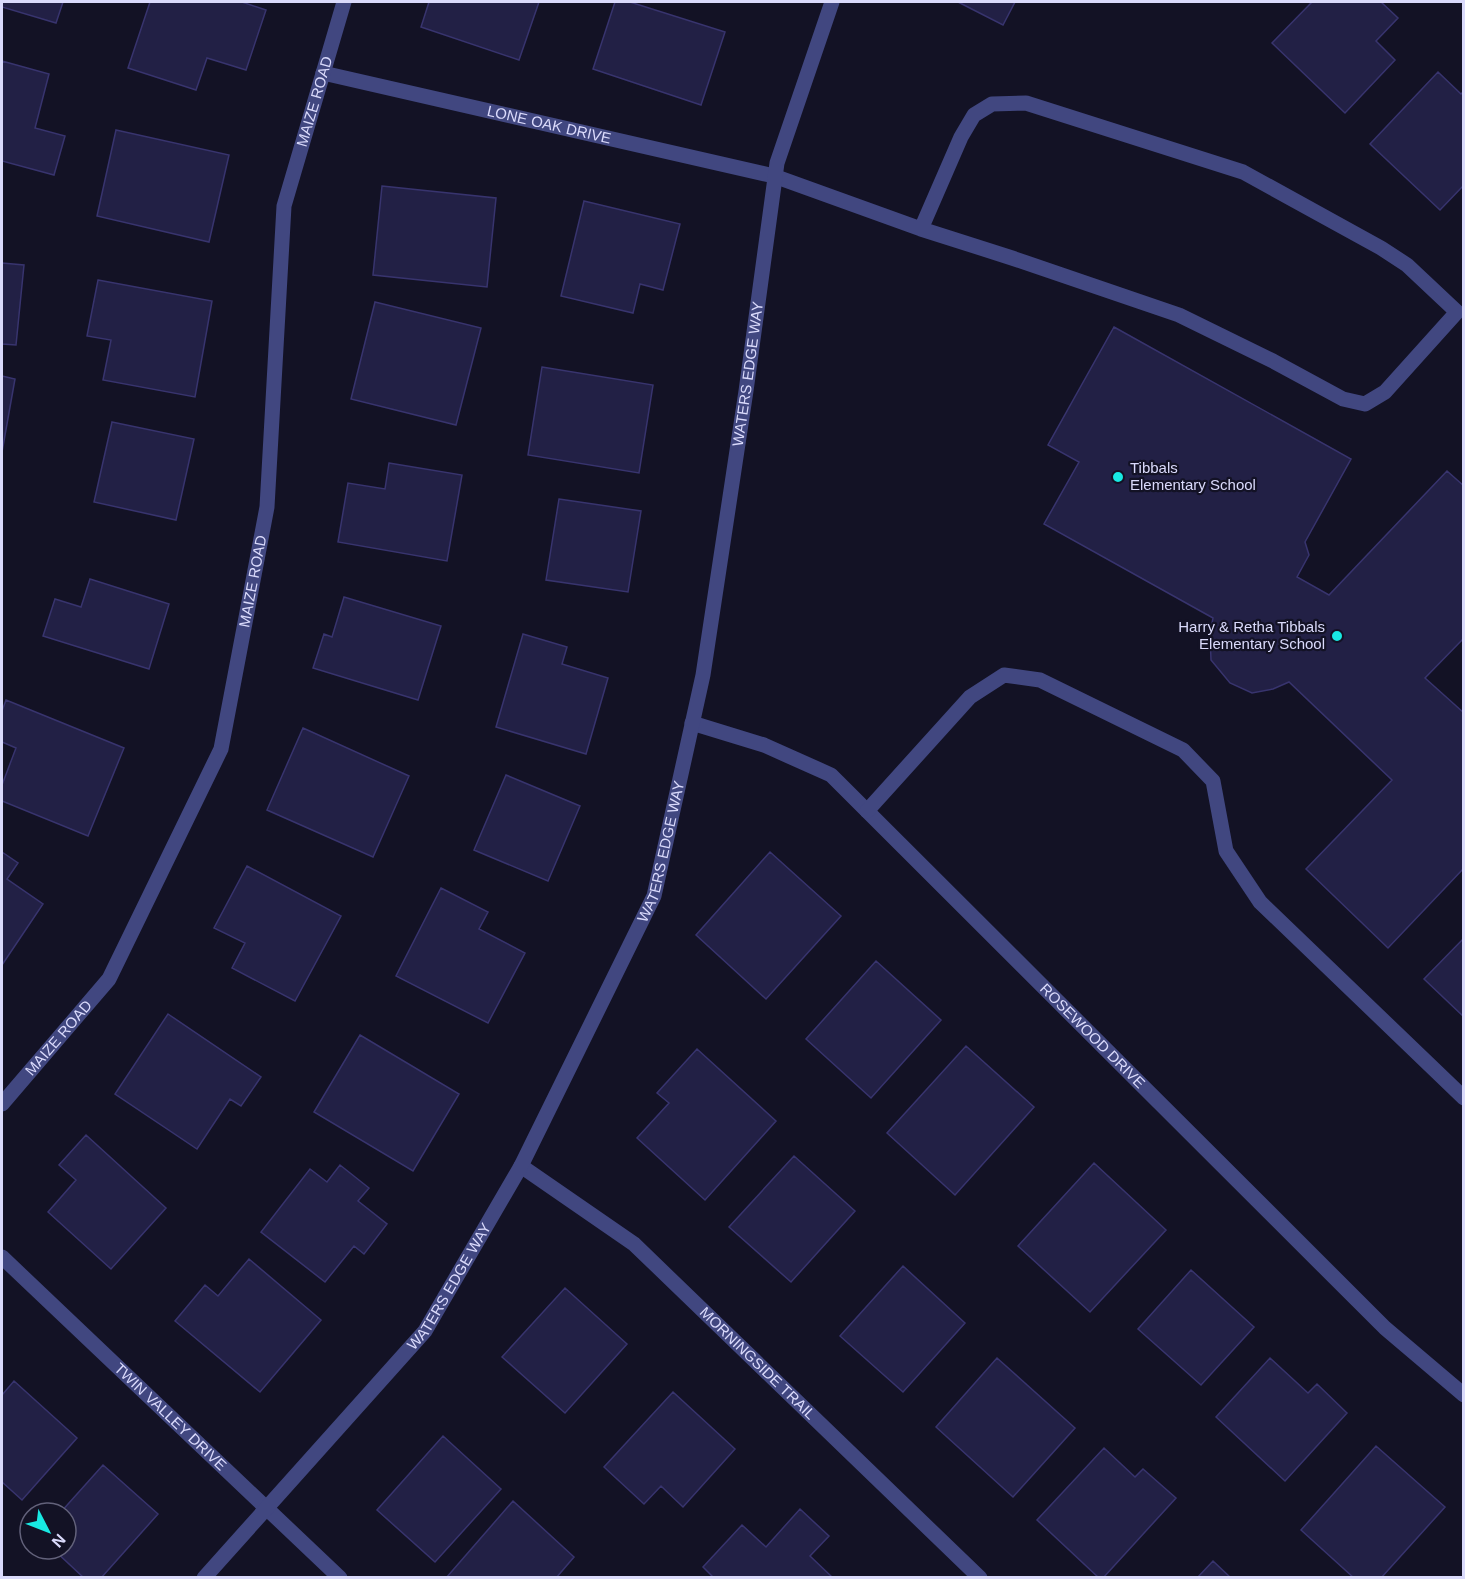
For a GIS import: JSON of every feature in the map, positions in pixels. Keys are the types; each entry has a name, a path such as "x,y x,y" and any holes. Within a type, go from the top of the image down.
{"street":[{"name":"MAIZE ROAD","path":"2,1104 109,979 221,749 267,507 284,206 344,2"},
{"name":"WATERS EDGE WAY","path":"204,1578 425,1331 521,1166 654,896 703,675 746,391 774,176 832,2"},
{"name":"LONE OAK DRIVE","path":"324,73 774,176 921,229 1179,315 1343,399 1365,404 1385,392 1460,315"},
{"path":"921,229 961,137 974,115 992,104 1026,103 1243,172 1381,248 1407,265 1460,315"},
{"path":"867,811 970,697 1004,675 1040,680 1116,716 1183,750 1213,781 1226,851 1260,902 1464,1098"},
{"name":"ROSEWOOD DRIVE","path":"692,723 764,745 831,775 1385,1328 1464,1395"},
{"name":"MORNINGSIDE TRAIL","path":"521,1166 634,1244 980,1578"},
{"name":"TWIN VALLEY DRIVE","path":"2,1257 340,1578"}],"building":[{"path":"2,2 63,2 56,23 2,7"},
{"path":"150,2 242,2 266,10 246,70 207,58 196,90 128,68"},
{"path":"429,2 539,2 519,60 421,27"},
{"path":"615,2 630,2 725,32 701,105 593,69"},
{"path":"958,2 1015,2 1003,25"},
{"path":"1312,2 1381,2 1398,18 1376,41 1395,60 1345,113 1272,43"},
{"path":"2,61 49,74 35,128 65,136 54,175 2,161"},
{"path":"1438,72 1461,94 1464,91 1464,185 1440,210 1370,144"},
{"path":"116,130 229,155 209,242 97,216"},
{"path":"382,186 496,198 487,287 373,275"},
{"path":"584,201 680,224 663,290 640,284 633,313 561,296"},
{"path":"2,263 24,265 16,345 2,344"},
{"path":"98,280 212,301 195,397 103,380 111,340 87,336"},
{"path":"375,302 481,328 456,425 351,399"},
{"name":"Harry & Retha Tibbals Elementary School","path":"1114,327 1351,459 1305,542 1309,555 1297,577 1329,595 1447,471 1464,486 1464,638 1425,678 1464,713 1464,868 1388,948 1306,869 1392,780 1289,682 1273,689 1252,693 1230,683 1211,660 1210,634 1213,618 1044,524 1079,462 1048,445"},
{"path":"542,367 653,385 639,473 528,455"},
{"path":"2,376 15,379 2,452"},
{"path":"112,422 194,439 176,520 94,502"},
{"path":"389,463 462,475 447,561 338,542 348,483 385,489"},
{"path":"559,499 641,511 628,592 546,580"},
{"path":"90,579 169,604 149,669 43,636 55,599 81,607"},
{"path":"344,597 441,626 418,700 313,668 324,634 332,637"},
{"path":"523,634 567,647 562,664 608,678 586,754 496,727"},
{"path":"6,700 124,748 88,836 2,801 2,785 16,748 2,742 2,711"},
{"path":"303,728 409,776 373,857 267,810"},
{"path":"506,775 580,806 548,881 474,850"},
{"path":"2,852 18,863 7,879 43,904 2,965"},
{"path":"770,852 841,916 766,999 696,935"},
{"path":"247,866 341,916 295,1001 232,968 245,943 214,928"},
{"path":"441,888 488,912 479,929 525,953 488,1023 396,976"},
{"path":"1464,938 1464,1017 1424,979"},
{"path":"876,961 941,1020 871,1098 806,1039"},
{"path":"168,1014 261,1077 241,1106 230,1099 197,1149 115,1094"},
{"path":"360,1035 459,1094 413,1171 314,1112"},
{"path":"966,1046 1034,1107 955,1195 887,1133"},
{"path":"697,1049 776,1121 705,1200 637,1138 669,1103 657,1093"},
{"path":"86,1135 166,1208 111,1269 48,1212 76,1180 59,1165"},
{"path":"794,1156 855,1211 791,1282 729,1227"},
{"path":"1094,1163 1166,1230 1090,1312 1018,1246"},
{"path":"340,1165 369,1188 358,1201 387,1224 364,1254 354,1246 325,1282 261,1232 310,1169 327,1182"},
{"path":"249,1259 321,1320 260,1392 175,1321 205,1285 218,1296"},
{"path":"903,1266 965,1323 903,1392 840,1336"},
{"path":"1191,1270 1254,1327 1201,1385 1138,1329"},
{"path":"565,1288 627,1344 565,1413 502,1357"},
{"path":"997,1358 1075,1428 1013,1497 936,1427"},
{"path":"1270,1358 1308,1393 1317,1384 1347,1413 1285,1481 1216,1417"},
{"path":"14,1381 77,1438 22,1500 2,1482 2,1395"},
{"path":"673,1392 735,1449 683,1507 661,1486 644,1504 604,1467"},
{"path":"443,1436 501,1489 435,1562 377,1510"},
{"path":"1376,1446 1445,1507 1381,1578 1354,1578 1301,1530"},
{"path":"1104,1448 1135,1477 1143,1469 1176,1498 1103,1578 1099,1578 1037,1520"},
{"path":"103,1465 158,1514 101,1578 84,1578 66,1561 78,1561 78,1501 71,1501"},
{"path":"513,1501 574,1557 556,1578 446,1578"},
{"path":"800,1509 829,1536 810,1556 833,1578 714,1578 703,1567 742,1525 766,1547"},
{"path":"1213,1561 1231,1578 1197,1578"}],"place":[{"name":"Tibbals Elementary School","path":"1118,477"},
{"name":"Harry & Retha Tibbals Elementary School","path":"1337,636"}]}
